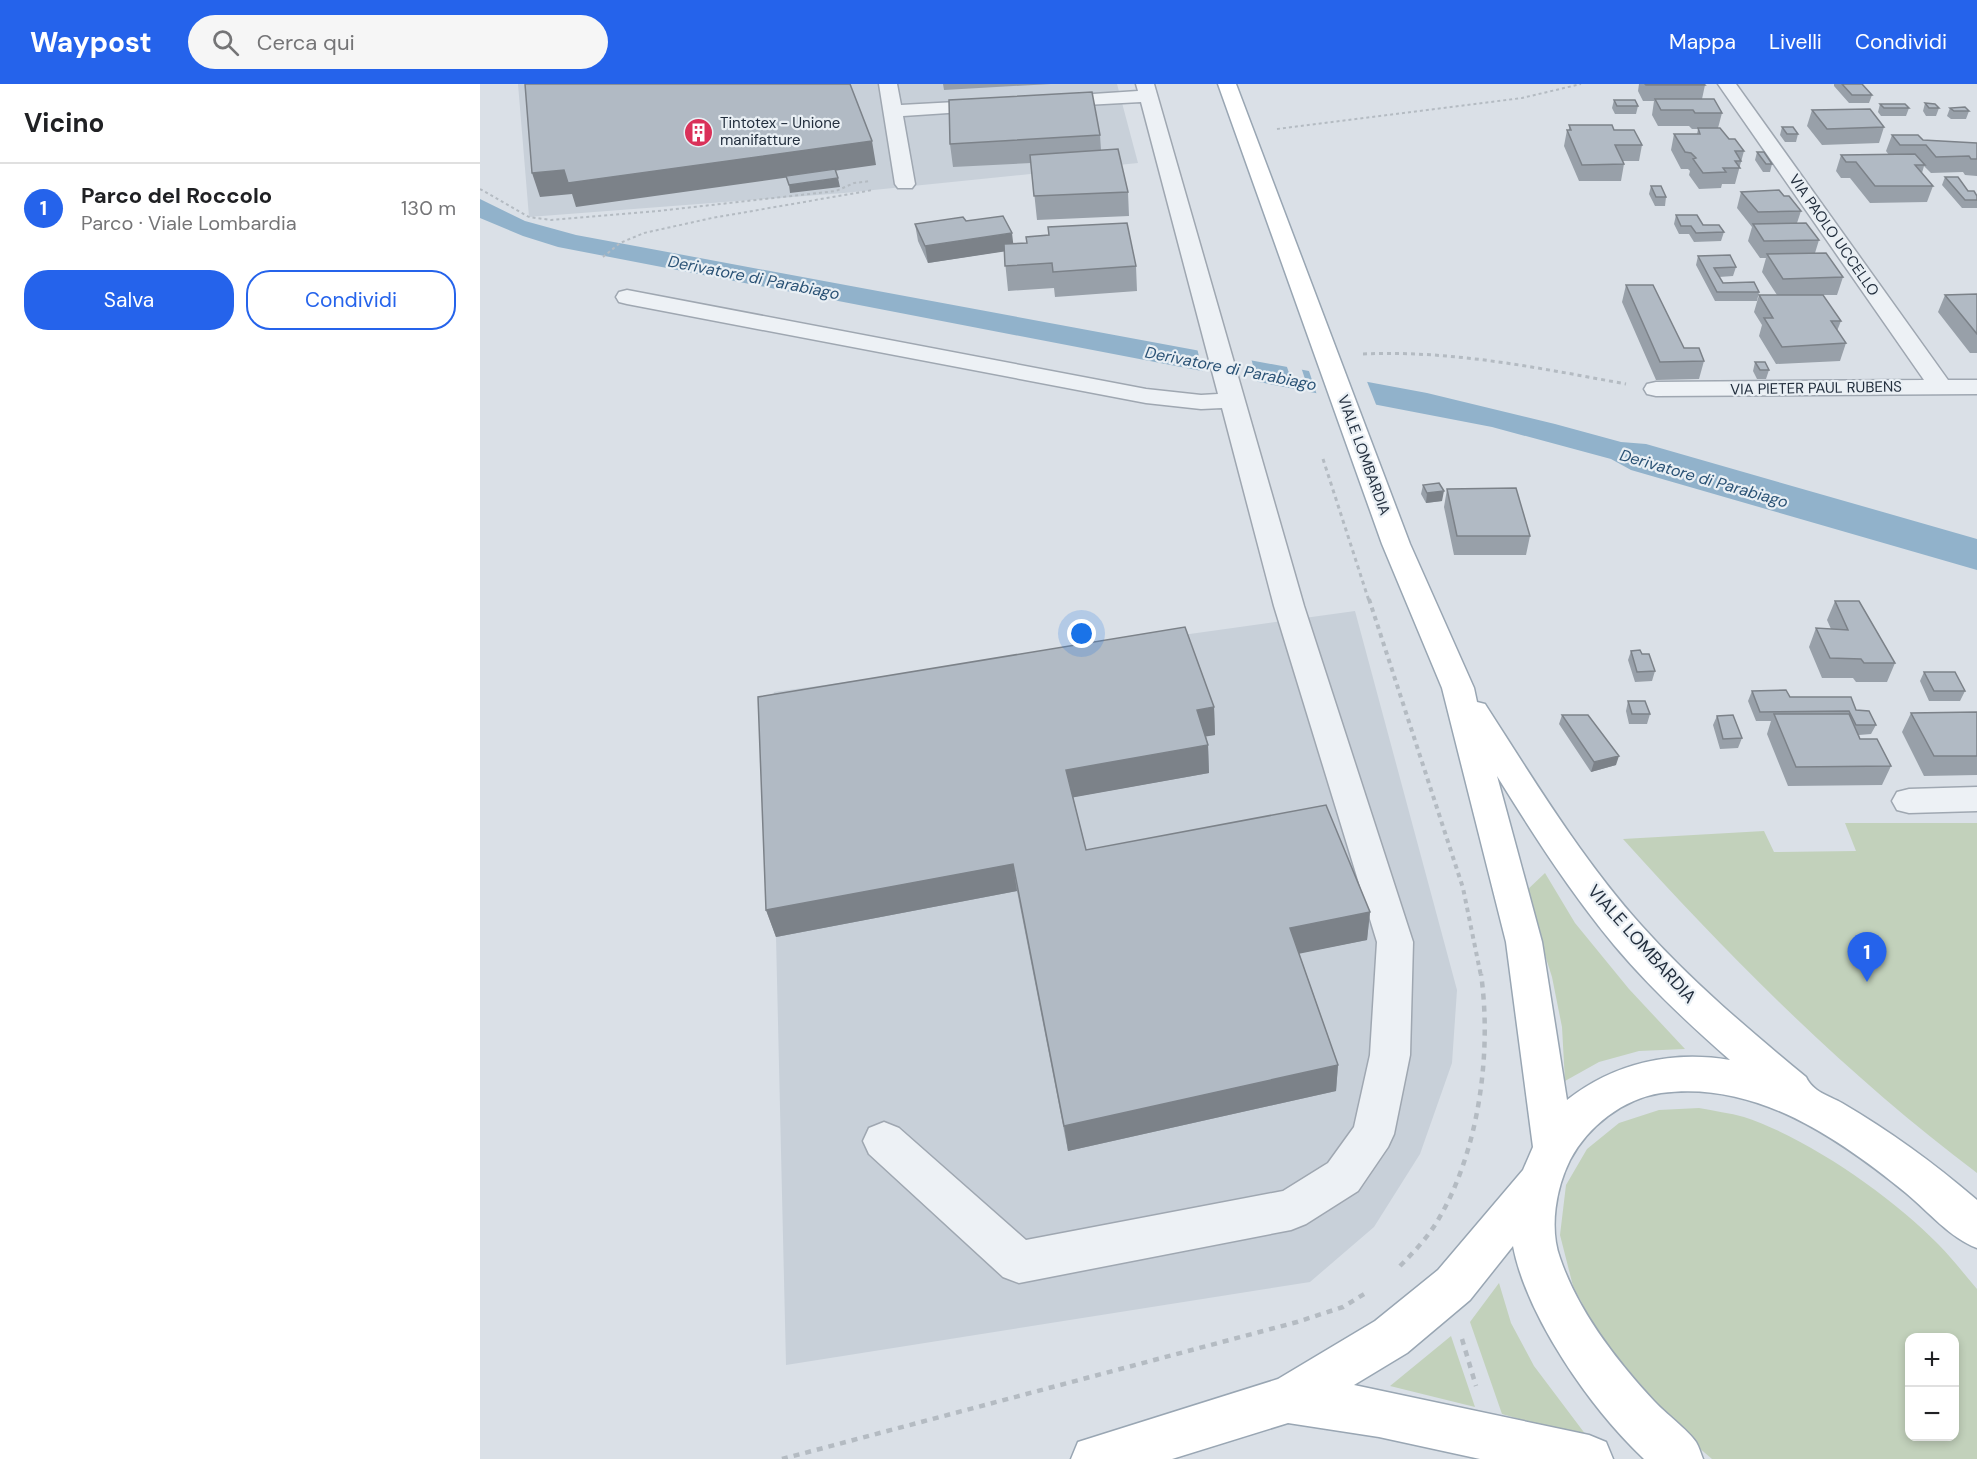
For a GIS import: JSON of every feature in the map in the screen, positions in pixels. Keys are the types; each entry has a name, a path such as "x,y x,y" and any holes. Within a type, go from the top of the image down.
{"main road":[{"name":"VIALE LOMBARDIA","path":"1227,84 1396,544 1458,688 1524,942 1547,1163"},
{"name":"VIALE LOMBARDIA","path":"1458,688 1557,841 1606,909 1669,980 1712,1021 1819,1112"},
{"name":"VIALE LOMBARDIA","path":"1679,1459 1620,1399 1558,1306 1537,1256 1531,1221 1547,1163 1577,1114 1603,1096 1636,1081 1672,1073 1710,1074 1755,1084 1841,1123 1935,1190 1977,1228"},
{"path":"1095,1459 1288,1399 1392,1337 1447,1291 1547,1163"},
{"path":"1288,1399 1379,1413 1589,1459"}],"street":[{"path":"888,84 905,181"},
{"name":"VIA PAOLO UCCELLO","path":"1727,84 1941,387"},
{"path":"884,1141 1019,1262 1291,1210 1343,1177 1373,1134 1390,1055 1395,942 1293,620 1147,90 1032,103"},
{"path":"892,111 1008,104"},
{"path":"627,297 1146,396 1201,402 1230,392"},
{"name":"VIA PIETER PAUL RUBENS","path":"1656,389 1977,387"},
{"path":"1909,801 1977,800"}],"path":[{"path":"1245,132 1328,124 1522,98 1581,84"},
{"path":"480,189 529,217 551,220 658,211 836,191 854,183 905,181"},
{"path":"603,257 621,243 644,233 905,181"},
{"path":"1331,363 1419,353 1509,362 1656,389"},
{"path":"1412,1256 1447,1291 1492,1437"},
{"path":"782,1459 1297,1322"}],"shaded area":[{"path":"518,84 1117,84 1138,163 844,193 529,217"},
{"path":"1355,611 1457,990 1452,1063 1420,1154 1374,1227 1310,1282 786,1365 776,937 767,725 774,692"}],"green space":[{"path":"1845,823 1977,823 1977,1173 1882,1096 1792,1015 1623,839 1764,831 1774,852 1856,851"},
{"path":"1545,873 1575,923 1629,989 1685,1049 1639,1051 1599,1062 1565,1081 1562,1027 1552,977 1525,892"},
{"path":"1699,1108 1744,1117 1795,1139 1847,1170 1919,1226 1977,1289 1977,1459 1712,1459 1684,1435 1600,1337 1573,1286 1560,1235 1566,1185 1587,1149 1619,1123 1659,1110"},
{"path":"1499,1283 1511,1323 1534,1366 1589,1439 1502,1414 1470,1322"},
{"path":"1451,1336 1475,1407 1390,1386"}],"water":[{"name":"Derivatore di Parabiago","path":"480,199 525,221 576,235 1427,393 1621,442 1646,444 1977,539 1977,570 1631,470 1611,459 1492,427 558,247 523,236 480,218"}],"pier":[{"path":"1197,348 1251,358 1258,384 1203,373"},
{"path":"1286,364 1301,367 1310,394 1295,391"},
{"path":"1308,368 1366,379 1377,407 1317,395"}],"building":[{"name":"Tintotex - Unione manifatture","path":"525,84 850,84 872,141 568,183 564,170 532,173"},
{"path":"1704,84 1705,85 1646,85"},
{"path":"1842,84 1862,84 1872,95 1852,95"},
{"path":"1092,92 1100,135 950,144 949,100"},
{"path":"1655,99 1714,99 1722,113 1661,110"},
{"path":"1614,100 1635,100 1638,106 1617,106"},
{"path":"1925,103 1935,104 1939,108 1929,108"},
{"path":"1880,104 1905,104 1909,108 1884,108"},
{"path":"1965,107 1969,111 1954,111 1950,108"},
{"path":"1870,109 1884,127 1827,129 1812,110"},
{"path":"1569,125 1612,125 1614,130 1634,130 1642,145 1615,145 1624,164 1582,165 1567,130 1571,130"},
{"path":"1782,127 1793,127 1798,134 1787,134"},
{"path":"1698,128 1720,128 1729,139 1735,139 1744,151 1735,151 1741,161 1735,161 1740,168 1723,168 1726,172 1703,173 1693,159 1696,158 1691,153 1685,152 1674,134 1700,134"},
{"path":"1892,135 1918,135 1923,140 1977,143 1977,159 1971,159 1969,156 1936,157 1926,145 1900,145"},
{"path":"1118,149 1128,192 1034,196 1030,155"},
{"path":"1757,152 1764,152 1772,164 1766,164"},
{"path":"1915,154 1925,165 1915,165 1933,186 1875,186 1856,162 1846,162 1841,155"},
{"path":"835,169 838,178 789,185 786,176"},
{"path":"1945,177 1958,177 1968,191 1974,191 1977,200 1965,200"},
{"path":"1651,186 1661,186 1666,197 1656,197"},
{"path":"1779,190 1784,196 1789,196 1801,211 1758,212 1741,192"},
{"path":"1676,215 1697,215 1703,225 1719,225 1724,232 1696,233 1691,226 1681,226"},
{"path":"1003,216 1012,233 925,246 915,224 963,217 966,221"},
{"path":"1127,223 1136,266 1053,272 1052,263 1005,266 1004,244 1027,243 1026,237 1049,235 1048,227"},
{"path":"1806,223 1819,240 1764,241 1753,224"},
{"path":"1826,253 1843,277 1783,279 1767,254"},
{"path":"1730,255 1736,267 1714,268 1723,283 1754,282 1759,292 1717,292 1698,256"},
{"path":"1626,285 1653,285 1684,348 1699,348 1704,361 1660,362"},
{"path":"1977,294 1977,334 1945,295"},
{"path":"1759,295 1823,295 1841,321 1831,321 1846,343 1782,347 1764,318 1773,318"},
{"path":"1755,362 1765,362 1769,370 1760,370"},
{"path":"1439,483 1444,491 1427,493 1423,485"},
{"path":"1516,488 1530,536 1457,536 1447,489"},
{"path":"1835,601 1859,601 1895,663 1864,663 1861,659 1830,658 1816,628 1848,630"},
{"path":"1185,627 1214,707 1197,710 1208,745 1066,770 1086,850 1326,805 1370,912 1290,928 1338,1065 1064,1126 1013,864 766,910 758,697"},
{"path":"1640,650 1642,654 1649,654 1655,671 1637,672 1631,651"},
{"path":"1924,672 1955,672 1965,691 1934,691"},
{"path":"1786,690 1790,697 1851,697 1856,710 1869,711 1876,725 1856,725 1849,711 1760,712 1752,691"},
{"path":"1628,701 1645,701 1650,714 1632,714"},
{"path":"1977,712 1977,756 1934,756 1911,713"},
{"path":"1774,714 1849,714 1860,739 1877,739 1891,766 1796,767"},
{"path":"1562,715 1588,715 1619,756 1594,762"},
{"path":"1733,715 1742,738 1723,739 1717,716"}],"place":[{"name":"Tintotex - Unione manifatture","path":"699,132"},
{"name":"Parco del Roccolo","path":"1867,982"}]}
